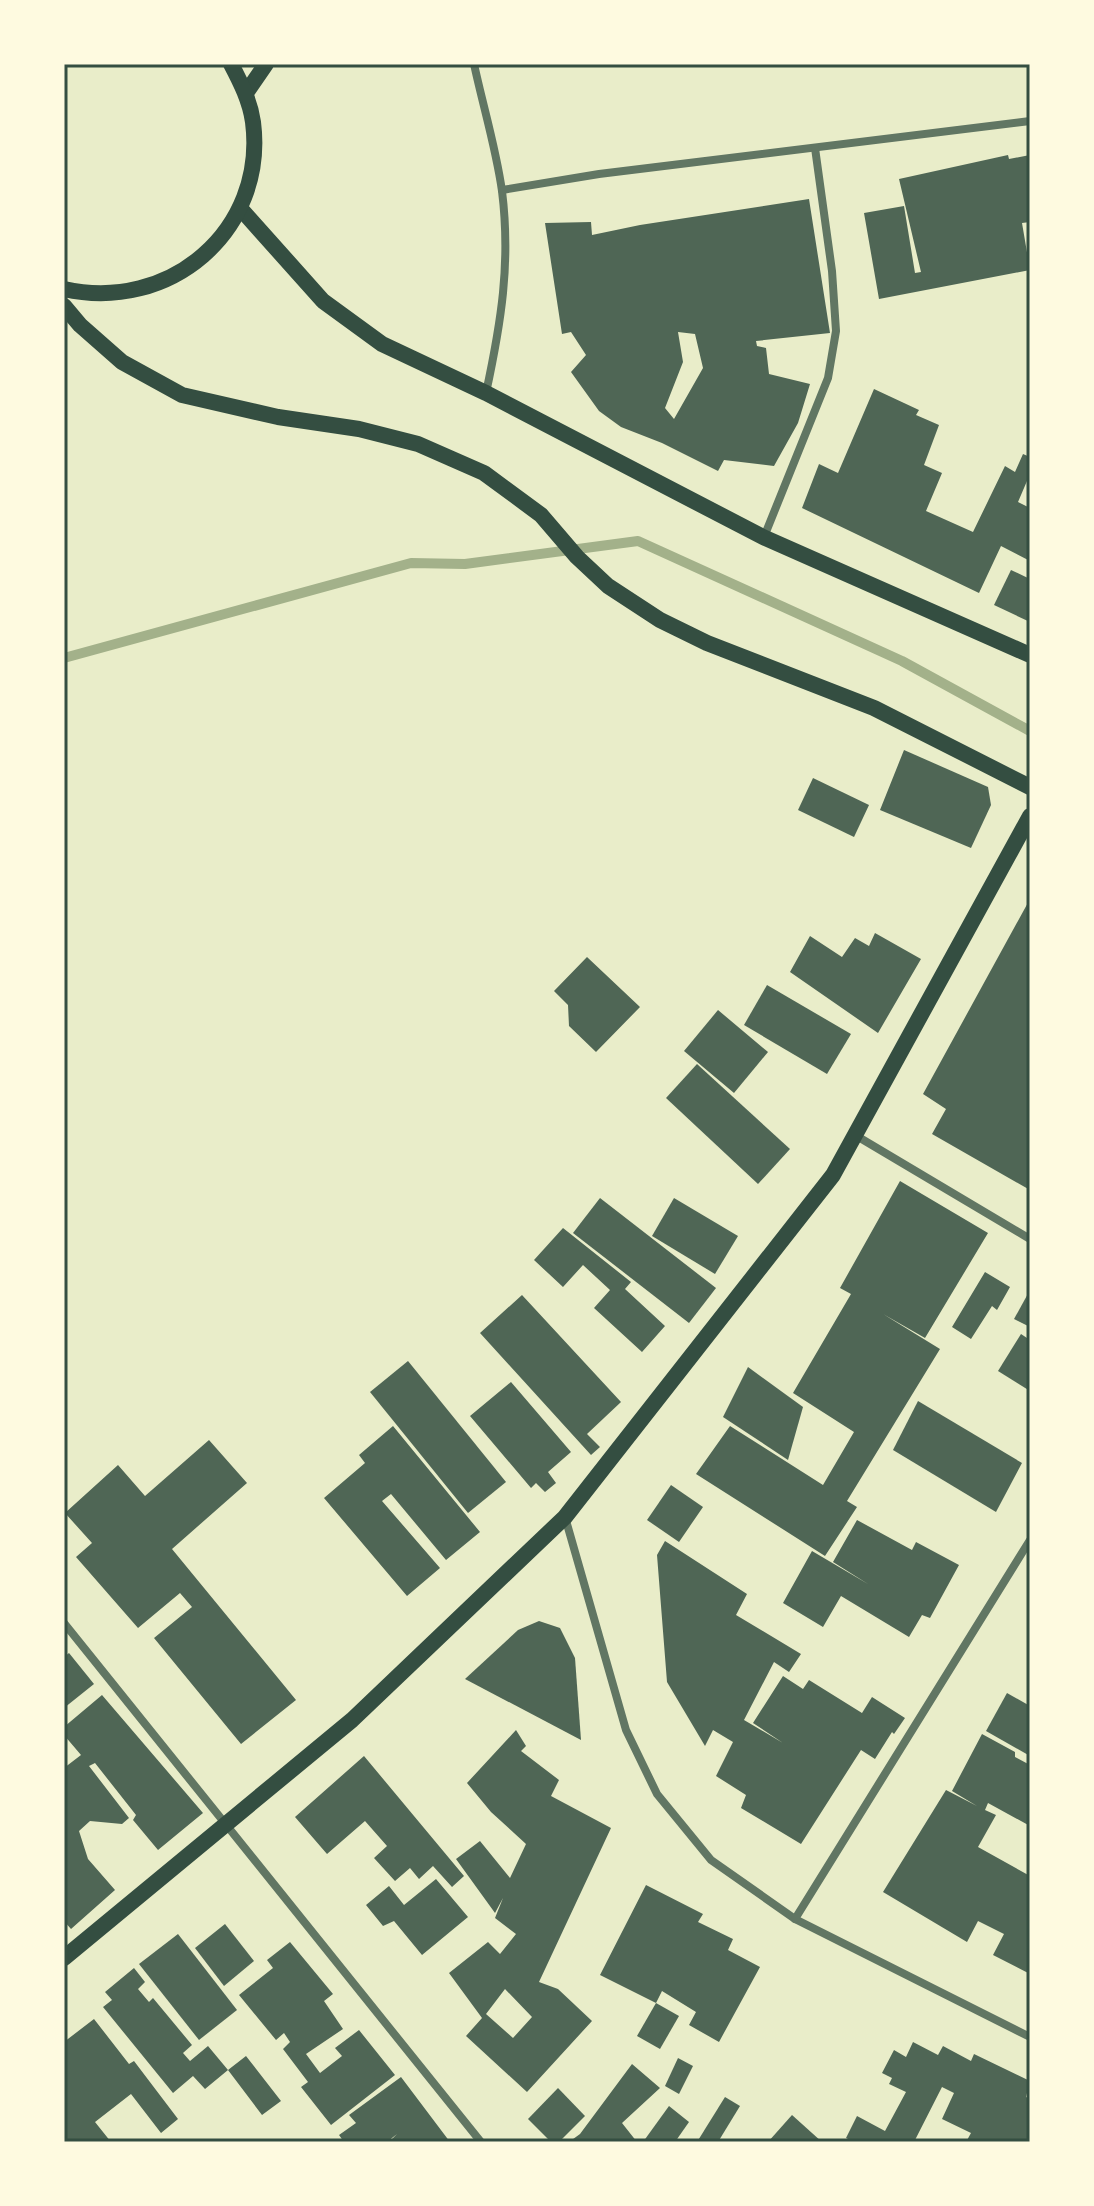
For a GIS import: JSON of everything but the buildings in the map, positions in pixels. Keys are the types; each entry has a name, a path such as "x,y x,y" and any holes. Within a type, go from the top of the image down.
{"main road":[{"path":"64,289 91,295 136,292 178,274 214,246 240,208 254,150 253,121 246,93 231,64"},
{"path":"246,93 266,64"},
{"path":"240,208 323,301 382,344 486,393 763,537 1030,655"},
{"path":"64,306 80,325 122,362 182,395 278,417 359,429 418,444 484,473 541,515 577,557 608,586 660,620 707,643 874,708 1030,787"},
{"path":"64,1958 228,1826 352,1720 565,1517 833,1175 1030,816"}],"street":[{"path":"474,64 502,190 506,254 503,308 486,393"},
{"path":"502,190 599,174 1030,121"},
{"path":"763,537 828,378 836,331 832,271 815,148"},
{"path":"855,1135 1030,1239"},
{"path":"565,1517 626,1730 657,1794 711,1860 795,1919 1030,2037"},
{"path":"795,1919 1030,1540"},
{"path":"64,1623 481,2142"}],"waterway":[{"path":"64,658 411,563 465,564 638,541 902,661 1030,731"}]}
